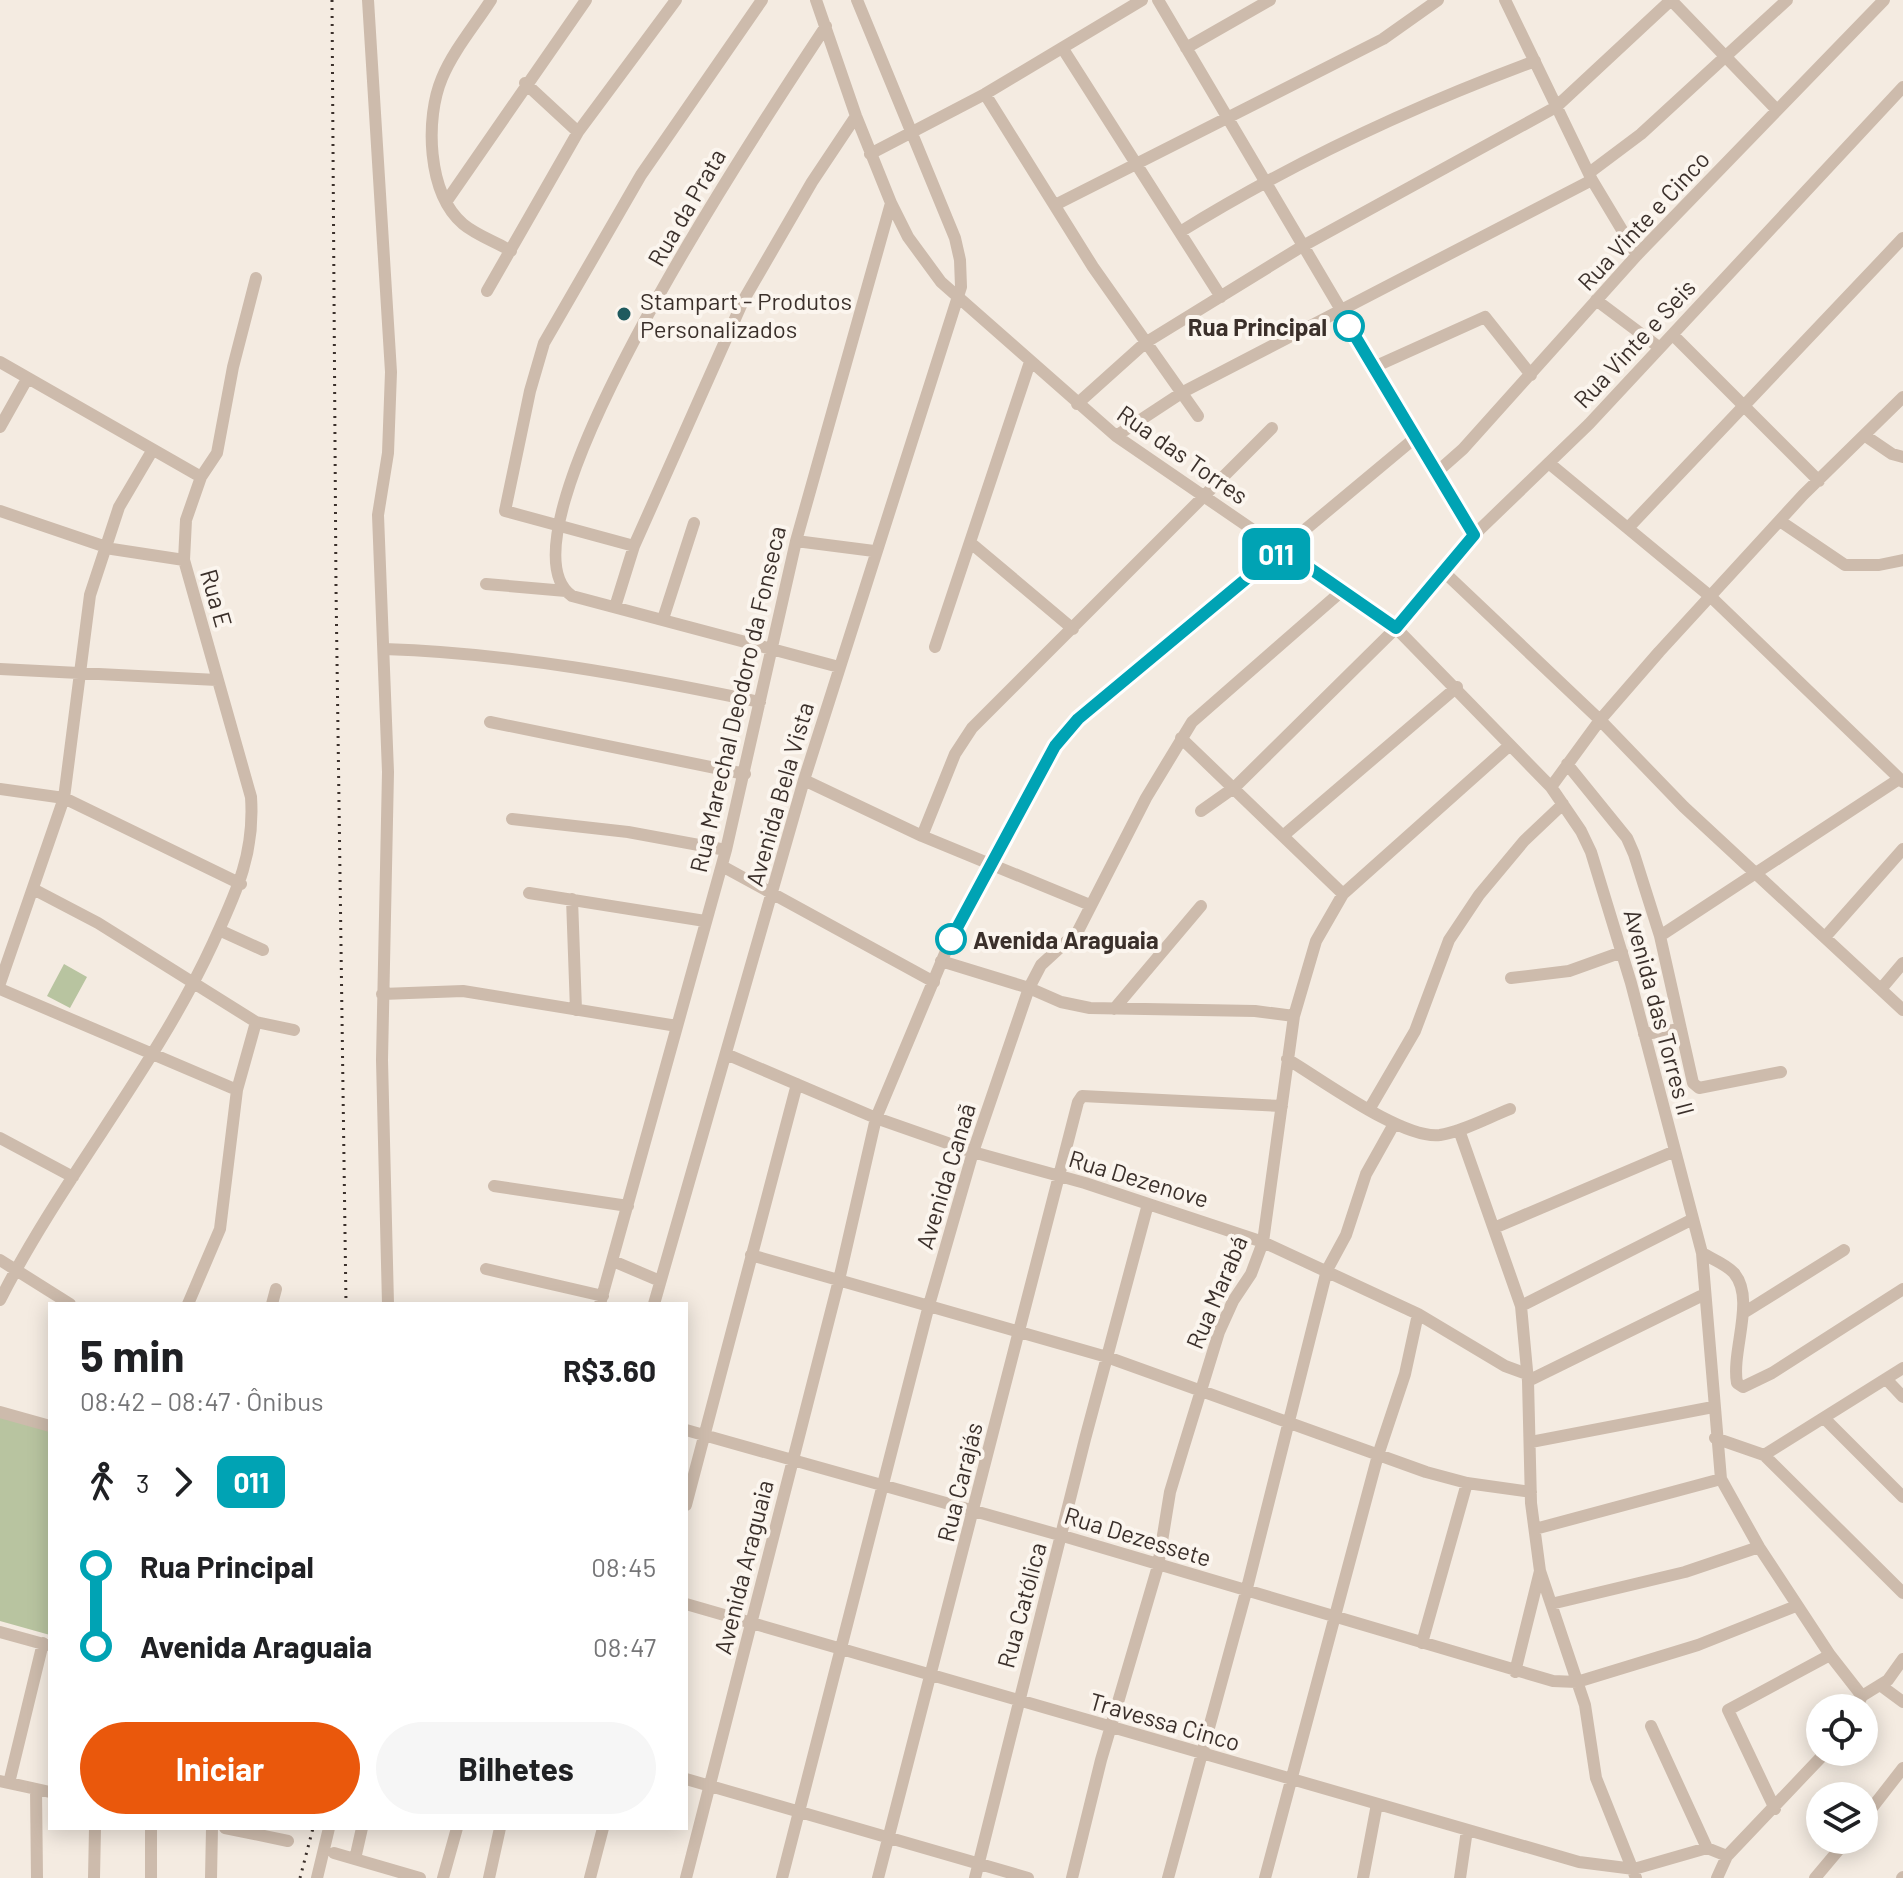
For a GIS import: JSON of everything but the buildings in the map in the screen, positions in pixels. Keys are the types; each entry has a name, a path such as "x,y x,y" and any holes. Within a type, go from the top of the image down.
{"street":[{"path":"368,0 390,311 388,453 378,515 389,863 382,994 388,1302"},
{"path":"491,0 443,75 434,102 435,169 446,202 462,223 511,251"},
{"path":"446,202 525,83 586,0"},
{"path":"487,291 578,132 676,0"},
{"path":"634,546 557,523 508,513 505,508 530,391 544,343 641,175 762,0"},
{"name":"Rua das Torres","path":"816,0 870,154 891,203 908,237 957,299 1116,436 1396,628"},
{"name":"Avenida Bela Vista","path":"655,1302 804,780 962,276 958,249 857,0"},
{"path":"870,154 985,94 1142,0"},
{"path":"1158,0 1262,181 1474,535"},
{"path":"1186,48 1270,0"},
{"path":"1055,205 1138,166 1383,39 1438,0"},
{"path":"1505,0 1591,177 1637,255"},
{"path":"1077,404 1145,343 1301,247 1556,107 1671,0 1777,110"},
{"path":"1116,436 1183,392 1591,177 1787,0"},
{"name":"Rua Vinte e Cinco","path":"1437,472 1463,449 1637,255 1884,0"},
{"name":"Rua da Prata","path":"569,594 556,565 557,523 608,386 731,170 826,26"},
{"path":"1063,49 1221,297"},
{"path":"1180,232 1262,181 1433,101 1535,61"},
{"path":"525,83 578,132"},
{"name":"Rua Vinte e Seis","path":"1201,811 1235,787 1396,628 1474,535 1550,464 1903,87"},
{"path":"985,94 1145,343 1198,416"},
{"path":"615,607 634,546 743,301 812,182 856,116"},
{"name":"Rua Marechal Deodoro da Fonseca","path":"602,1300 722,866 796,541 891,203"},
{"path":"1628,528 1903,238"},
{"name":"Rua E","path":"0,1300 15,1270 73,1177 153,1056 195,982 241,884 251,834 251,797 184,560 186,520 201,477 217,453 233,367 256,278"},
{"path":"1596,300 1660,348"},
{"path":"1374,367 1485,317 1531,375"},
{"path":"1673,335 1819,481"},
{"path":"0,362 201,477"},
{"path":"935,647 972,544 1030,362"},
{"path":"0,427 27,379"},
{"path":"1551,787 1600,720 1711,597 1780,521 1867,437 1903,397"},
{"path":"922,836 950,765 967,734 1272,428"},
{"path":"1867,437 1892,454 1903,457"},
{"name":"Avenida Araguaia","path":"686,1878 839,1280 876,1118 941,961 1055,746 1078,719 1415,438"},
{"path":"152,451 119,507 90,595 64,798 0,986 153,1056 237,1090"},
{"path":"1550,464 1711,597 1901,780 1660,936"},
{"path":"0,511 105,547 184,560"},
{"path":"1780,521 1845,565 1879,565 1903,560"},
{"path":"663,619 694,523"},
{"path":"796,541 874,551"},
{"path":"972,544 1073,629"},
{"path":"1444,572 1755,873 1903,1010"},
{"path":"486,584 569,594 839,667"},
{"name":"Avenida Canaã","path":"782,1878 929,1305 973,1152 1029,988 1041,965 1071,942 1192,722 1343,590"},
{"name":"Avenida das Torres II","path":"1396,628 1457,687 1551,787 1591,852 1631,983 1702,1253 1715,1438 1721,1479"},
{"path":"384,649 473,652 614,671 760,702"},
{"path":"0,669 217,680"},
{"path":"1284,835 1457,687"},
{"path":"490,722 745,774"},
{"path":"1181,738 1343,894"},
{"name":"Rua Marabá","path":"1072,1878 1110,1729 1158,1566 1170,1492 1226,1313 1251,1274 1263,1242 1294,1016 1316,941 1343,894 1510,745"},
{"path":"1567,764 1627,838 1660,936 1693,1083 1699,1088 1781,1072"},
{"path":"804,780 922,836 1090,905"},
{"path":"0,789 64,798 241,884"},
{"path":"1370,1108 1415,1031 1449,940 1479,895 1524,841 1563,804"},
{"path":"512,819 628,832 726,850"},
{"path":"1826,936 1903,849"},
{"path":"722,866 934,982"},
{"path":"35,890 98,923 256,1022 294,1030"},
{"path":"529,893 705,921"},
{"path":"572,899 576,1010"},
{"path":"1114,1009 1201,906"},
{"path":"219,930 263,950"},
{"path":"1511,978 1569,971 1622,952"},
{"path":"941,961 1029,988 1061,1002 1114,1009 1255,1011 1294,1016"},
{"path":"1881,989 1903,963"},
{"path":"382,994 463,991 677,1026"},
{"path":"189,1302 222,1217 237,1090 256,1022"},
{"path":"1644,1034 1681,1029"},
{"name":"Rua Dezenove","path":"726,1054 876,1118 973,1152 1263,1242 1418,1314 1528,1378"},
{"path":"1287,1059 1394,1124 1425,1134 1459,1130 1510,1109"},
{"path":"688,1497 797,1084"},
{"name":"Rua Carajás","path":"878,1878 1021,1330 1073,1116 1082,1096 1282,1106"},
{"path":"1168,1878 1246,1592 1327,1270 1346,1235 1366,1174 1394,1124"},
{"path":"1459,1130 1521,1306 1528,1378 1531,1492 1540,1571 1587,1718 1596,1778 1635,1874 1707,1848 1727,1856"},
{"path":"0,1138 73,1177"},
{"path":"1494,1228 1675,1151"},
{"path":"494,1186 628,1206"},
{"name":"Rua Católica","path":"975,1878 1148,1204"},
{"path":"1521,1306 1693,1219"},
{"path":"1745,1312 1844,1250"},
{"path":"1702,1253 1734,1273 1745,1312 1735,1365 1737,1383 1743,1387 1772,1373 1903,1289"},
{"path":"751,1255 1107,1357 1289,1424 1467,1483 1531,1492"},
{"path":"0,1260 67,1302"},
{"path":"613,1261 660,1281"},
{"path":"486,1269 602,1300"},
{"path":"273,1302 276,1289"},
{"path":"1528,1378 1703,1295"},
{"path":"1265,1878 1378,1455 1405,1374 1418,1314"},
{"path":"1764,1455 1903,1368"},
{"path":"1886,1379 1903,1397"},
{"path":"1531,1442 1713,1407"},
{"path":"0,1412 48,1425"},
{"path":"1825,1419 1903,1497"},
{"name":"Rua Dezessete","path":"688,1431 843,1477 884,1484 974,1510 1515,1672 1553,1681 1577,1682"},
{"path":"1715,1438 1764,1455 1903,1593"},
{"path":"1535,1529 1721,1479 1759,1547 1854,1694"},
{"path":"1422,1643 1467,1483"},
{"path":"1551,1604 1685,1572 1759,1547"},
{"path":"1515,1672 1540,1571"},
{"name":"Travessa Cinco","path":"688,1605 1201,1756 1292,1779 1579,1862 1635,1874"},
{"path":"1577,1682 1698,1645 1796,1606"},
{"path":"0,1632 46,1644 4,1782 48,1792"},
{"path":"1775,1809 1728,1710 1830,1655"},
{"path":"1869,1694 1903,1659"},
{"path":"1880,1685 1903,1702"},
{"path":"1651,1726 1707,1848"},
{"path":"1717,1878 1727,1856 1813,1766"},
{"path":"1878,1800 1903,1768"},
{"path":"688,1780 1028,1878"},
{"path":"36,1789 37,1878"},
{"path":"1363,1878 1377,1804"},
{"path":"94,1878 95,1830"},
{"path":"151,1830 151,1878"},
{"path":"211,1878 212,1830"},
{"path":"235,1830 288,1841"},
{"path":"317,1878 329,1830"},
{"path":"355,1859 362,1830"},
{"path":"443,1878 456,1830"},
{"path":"489,1878 500,1830"},
{"path":"590,1878 602,1830"},
{"path":"1460,1878 1467,1830"},
{"path":"334,1853 395,1875 420,1878"},
{"path":"1815,1878 1835,1854"}],"green space":[{"path":"64,964 87,977 70,1008 47,996"},
{"path":"0,1417 48,1430 48,1634 0,1621"}],"railway":[{"path":"332,0 346,1302"},
{"path":"300,1878 312,1830"}],"bus line":[{"name":"011","path":"951,939 1055,746 1078,719 1282,549 1396,628 1474,535 1349,326"}],"place":[{"name":"Stampart - Produtos Personalizados","path":"624,314"},
{"name":"Rua Principal","path":"1349,326"},
{"name":"Avenida Araguaia","path":"951,939"}]}
